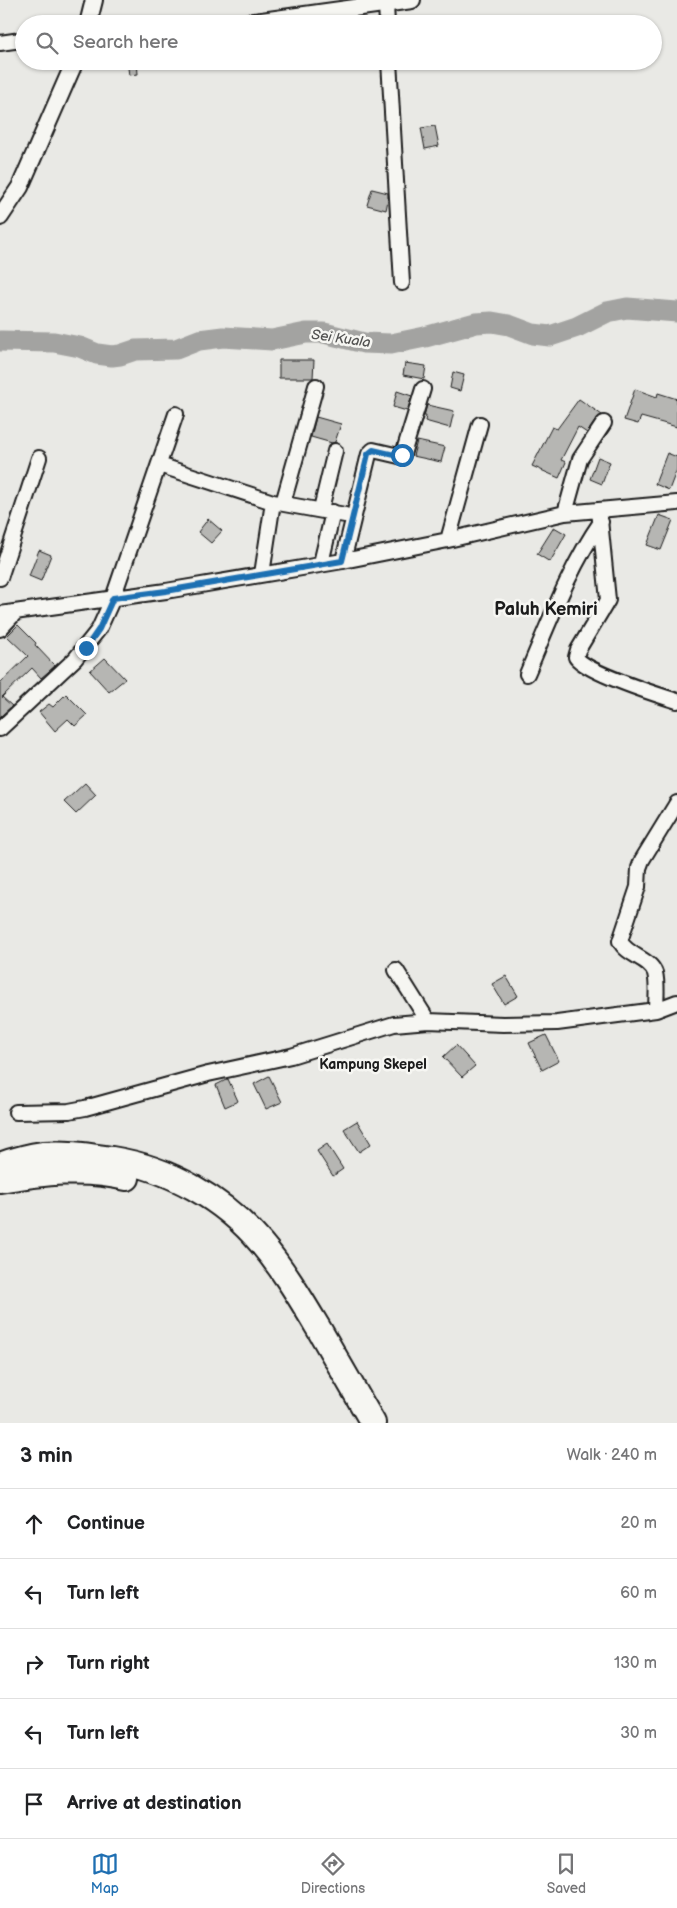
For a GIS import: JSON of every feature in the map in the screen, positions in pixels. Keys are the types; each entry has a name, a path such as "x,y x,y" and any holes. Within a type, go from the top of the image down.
{"highway":[{"path":"0,1165 45,1154 82,1154 126,1161 150,1168 185,1183 212,1199 238,1220 260,1242 290,1280 373,1423"},
{"path":"0,1180 43,1173 80,1172 116,1176 140,1181 176,1197 203,1212 227,1230 251,1253 279,1290 356,1423"}],"street":[{"path":"90,15 94,0"},
{"path":"292,15 357,4 386,4 412,0"},
{"path":"386,4 387,15"},
{"path":"0,43 15,41"},
{"path":"0,217 20,188 71,70"},
{"path":"390,70 402,283"},
{"path":"262,574 278,503 316,386"},
{"path":"342,561 368,454 373,450 399,456 403,454 424,390"},
{"path":"0,729 86,648 99,629 113,598 176,414"},
{"path":"566,513 580,459 604,423"},
{"path":"448,540 480,424"},
{"path":"321,563 333,512 335,451"},
{"path":"0,578 39,458"},
{"path":"159,465 278,503 333,512"},
{"path":"0,614 166,591 321,563 342,561 448,540 566,513 600,516 677,503"},
{"path":"527,674 560,597 600,516"},
{"path":"600,516 608,600 578,650 576,657 578,661 585,665 625,683 677,701"},
{"path":"0,628 15,613"},
{"path":"656,1010 656,980 652,968 623,947 620,940 638,887 639,868 642,860 677,803"},
{"path":"396,970 428,1021"},
{"path":"16,1112 69,1111 85,1108 208,1074 291,1056 394,1024 428,1021 503,1024 557,1023 656,1010 677,1002"}],"building":[{"path":"128,70 138,70 138,74 129,75"},
{"path":"435,126 439,146 425,149 421,128"},
{"path":"372,189 388,193 386,210 367,205"},
{"path":"279,360 314,360 313,378 279,378"},
{"path":"405,363 426,366 424,379 403,375"},
{"path":"453,372 464,375 460,391 450,388"},
{"path":"635,389 657,397 658,393 677,399 677,427 641,417 638,424 624,420"},
{"path":"397,391 412,396 407,411 393,407"},
{"path":"579,399 602,415 597,418 587,433 578,427 561,460 566,462 559,478 532,466 552,427 557,429"},
{"path":"427,405 454,411 450,428 425,421 426,416 424,416"},
{"path":"316,417 341,424 335,442 332,443 311,437"},
{"path":"417,441 445,447 441,462 413,456"},
{"path":"667,453 677,457 677,469 669,490 655,484"},
{"path":"598,457 610,462 602,484 590,479"},
{"path":"659,515 673,520 661,550 647,545"},
{"path":"208,519 222,531 211,543 198,532"},
{"path":"554,527 566,534 550,562 537,554"},
{"path":"39,550 51,555 41,581 29,576"},
{"path":"18,625 55,666 41,678 32,668 2,697 12,706 0,717 0,683 28,656 7,636"},
{"path":"105,658 125,679 109,692 90,671"},
{"path":"66,694 87,715 75,726 68,719 55,731 39,712 49,704 53,707"},
{"path":"85,783 96,795 76,814 64,802"},
{"path":"506,976 518,996 504,1004 492,984"},
{"path":"546,1035 559,1061 542,1070 529,1043"},
{"path":"456,1045 475,1066 462,1077 443,1057"},
{"path":"269,1076 282,1102 266,1109 254,1084"},
{"path":"228,1079 238,1101 225,1107 216,1085"},
{"path":"357,1121 371,1144 359,1152 344,1129"},
{"path":"327,1144 343,1169 333,1176 317,1151"}],"waterway":[{"name":"Sei Kuala","path":"0,341 54,342 80,347 97,354 112,356 135,350 176,349 199,340 223,337 272,340 306,333 324,333 364,343 391,344 476,323 492,322 509,325 533,334 550,336 577,327 607,312 627,308 677,312"}],"district":[{"name":"Paluh Kemiri","path":"546,609"},
{"name":"Kampung Skepel","path":"373,1064"}],"route":[{"path":"86,648 99,629 113,598 166,591 321,563 342,561 368,454 372,450 376,450 399,456 402,455"}]}
